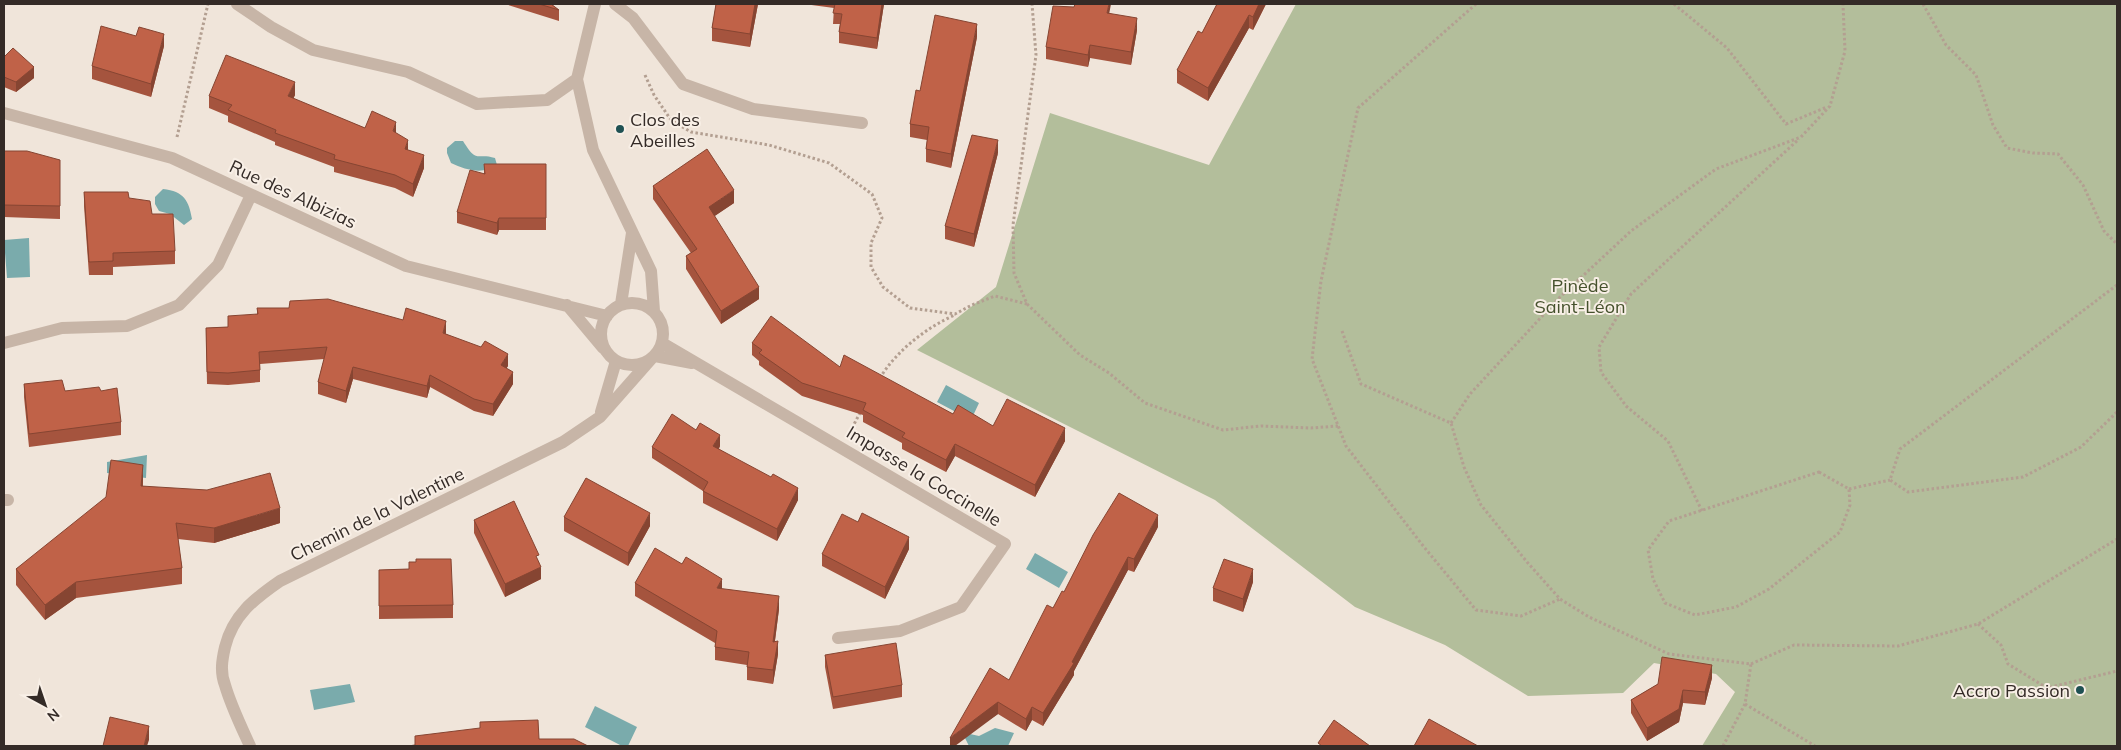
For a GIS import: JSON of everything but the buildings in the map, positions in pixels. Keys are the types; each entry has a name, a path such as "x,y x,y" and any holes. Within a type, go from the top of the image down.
{"street":[{"path":"237,4 271,27 313,50 408,72 476,104 547,100 577,79"},
{"path":"595,4 577,79 593,150 651,271 654,312"},
{"path":"615,4 633,18 683,84 753,109 862,123"},
{"name":"Rue des Albizias","path":"4,114 172,158 406,266 607,316"},
{"path":"4,343 62,328 127,326 179,306 218,265 251,194"},
{"path":"621,304 632,232"},
{"path":"567,305 614,359 636,365 653,357 662,342 664,332 661,320 644,305 629,302 621,304 607,316 601,333 602,344 614,359"},
{"name":"Impasse la Coccinelle","path":"662,342 1005,544 961,607 900,631 838,638"},
{"name":"Impasse la Coccinelle","path":"653,357 702,365"},
{"name":"Chemin de la Valentine","path":"250,746 224,684 221,663 229,632 243,611 256,597 280,581 563,442 600,417 653,357"},
{"path":"600,417 614,359"}],"path":[{"path":"172,158 208,4"},
{"path":"1032,4 1036,56 1013,225 1014,273 1027,304 1080,355 1109,372 1144,403 1224,430 1261,426 1311,428 1338,426"},
{"path":"1476,4 1358,108 1321,281 1312,359 1346,446 1424,547 1476,610 1521,616 1560,599"},
{"path":"1674,4 1727,48 1786,124 1830,106"},
{"path":"1702,511 1668,441 1626,406 1601,372 1599,347 1630,294 1801,137 1830,106 1845,52 1843,4"},
{"path":"1923,4 1946,46 1976,75 1993,125 2007,148 2033,153 2058,154 2083,185 2104,232 2117,244"},
{"path":"644,72 654,96 671,120 691,132 769,145 829,163 872,194 882,218 871,243 871,267 883,287 910,308 955,314"},
{"path":"1801,137 1716,169 1631,232 1559,298 1470,394 1451,423 1464,467 1481,505 1560,599 1589,617 1669,654 1751,664 1794,645 1898,646 1978,624 2117,539"},
{"path":"1890,480 1900,448 2117,285"},
{"path":"878,382 907,346 944,319 996,296 1027,304"},
{"path":"1342,331 1361,384 1451,423"},
{"path":"840,447 865,405"},
{"path":"1849,489 1850,505 1840,532 1769,589 1736,608 1695,615 1665,603 1653,578 1648,550 1670,521 1819,472 1849,489 1890,480 1908,492 2023,477 2081,447 2117,412"},
{"path":"1978,624 2001,645 2008,664 2047,688 2117,671"},
{"path":"1723,746 1745,704 1751,664"},
{"path":"1745,704 1815,746"}],"green space":[{"name":"Pinède Saint-Léon","path":"1296,4 2117,4 2117,746 1702,746 1735,692 1716,674 1654,663 1623,693 1528,696 1445,645 1355,607 1215,500 917,350 996,287 1050,113 1209,165"}],"water":[{"path":"455,141 463,141 475,155 495,158 497,165 480,171 463,168 451,163 447,148"},
{"path":"163,189 176,192 184,198 192,219 184,225 170,214 159,211 155,204 155,197"},
{"path":"29,238 30,277 7,278 4,240"},
{"path":"946,385 979,403 971,420 937,402"},
{"path":"147,455 146,478 107,473 107,462"},
{"path":"1035,553 1068,572 1059,588 1026,569"},
{"path":"350,684 355,702 314,710 310,690"},
{"path":"595,706 637,727 628,746 622,746 585,727"},
{"path":"995,728 1014,733 1008,746 969,746 964,736 970,734 979,736"}],"place":[{"name":"Clos des Abeilles","path":"620,129"},
{"name":"Accro Passion","path":"2080,690"}]}
